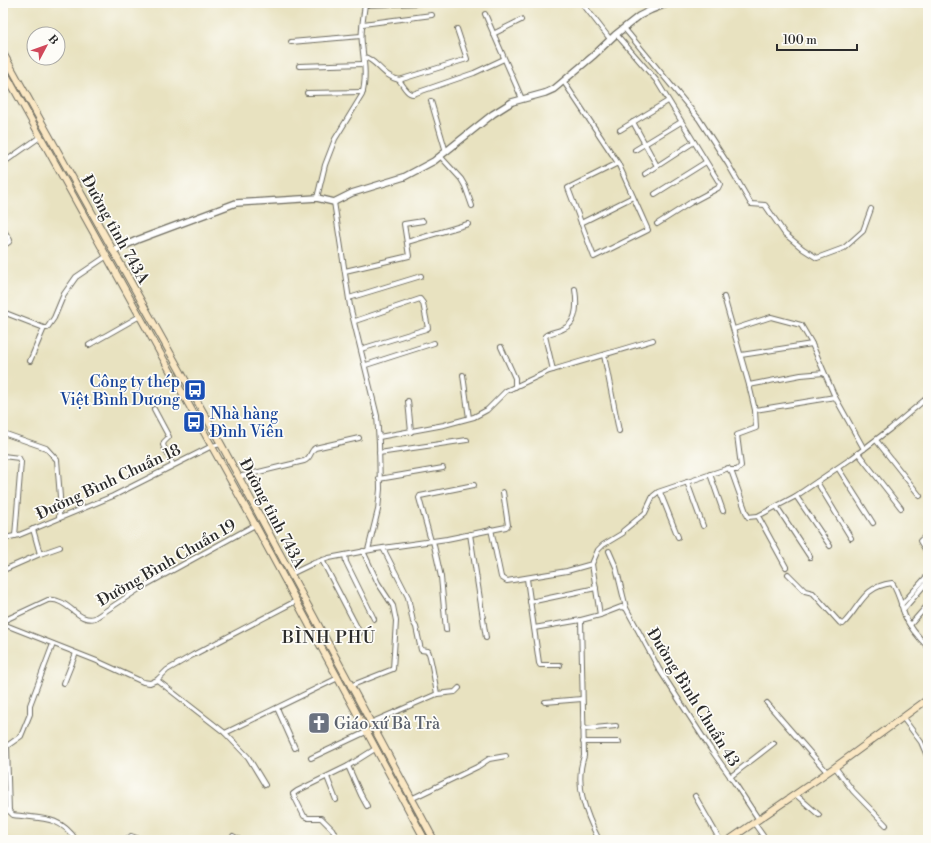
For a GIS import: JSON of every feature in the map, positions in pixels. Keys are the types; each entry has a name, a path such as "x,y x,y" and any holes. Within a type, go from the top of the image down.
{"main road":[{"name":"Đường tỉnh 743A","path":"3,54 221,444 434,840"},
{"name":"Đường tỉnh 743A","path":"3,69 212,446 425,840"},
{"path":"47,150 55,146"},
{"path":"107,256 113,251"},
{"path":"729,840 835,767 928,699"},
{"path":"358,716 365,713"}],"street":[{"path":"318,198 324,165 335,139 363,92 365,82 362,36 365,4 421,3"},
{"path":"582,3 610,39"},
{"path":"113,251 137,240 236,203 318,198 334,202 352,193 404,177 446,152 501,108 522,98 546,93 554,89 564,82 624,28 651,10 669,3"},
{"path":"485,14 522,98"},
{"path":"363,24 432,15"},
{"path":"494,34 521,20"},
{"path":"624,28 699,119 728,164 751,204 766,205 785,234 803,249 817,258 844,248 863,231 871,209"},
{"path":"364,57 369,58 391,78 399,80 467,59 457,29"},
{"path":"616,34 656,80 720,184 718,188 690,203 657,224"},
{"path":"291,42 362,36"},
{"path":"399,80 410,94 413,94 474,73 504,59"},
{"path":"299,66 364,64"},
{"path":"564,82 618,163 648,230 594,257 568,188 618,163"},
{"path":"307,93 363,92"},
{"path":"431,101 446,152"},
{"path":"620,130 668,101"},
{"path":"633,122 657,166"},
{"path":"635,150 681,122"},
{"path":"3,163 40,137"},
{"path":"645,174 694,142"},
{"path":"440,156 461,178 472,206"},
{"path":"656,194 706,162"},
{"path":"581,223 633,197"},
{"path":"334,202 349,298 366,365 377,416 379,437 378,510 366,551 378,583 392,606 396,621 393,669 350,686"},
{"path":"345,271 409,256 404,224 423,221"},
{"path":"407,242 468,224"},
{"path":"3,230 10,240 3,246"},
{"path":"3,312 47,328 50,326 64,294 76,276 107,256"},
{"path":"349,298 421,276"},
{"path":"553,370 545,336 565,329 572,322 576,300 575,289"},
{"path":"600,615 592,564 598,550 603,545 623,534 623,531 645,513 653,496 686,482 728,468 730,470 737,470 741,466 737,435 756,428 755,410 749,385 724,297"},
{"path":"354,321 420,299 423,303 428,328 426,330 361,349"},
{"path":"89,345 140,316"},
{"path":"734,328 771,317 801,325 812,344 835,397 864,449"},
{"path":"30,361 44,328"},
{"path":"379,437 411,432 469,418 487,410 506,391 553,370 653,340"},
{"path":"366,365 434,343"},
{"path":"741,355 812,344"},
{"path":"501,346 515,378 515,387"},
{"path":"604,355 619,431"},
{"path":"749,385 801,375 824,373"},
{"path":"463,375 469,418"},
{"path":"755,410 835,397"},
{"path":"730,470 748,516 758,516 796,496 838,468 876,440 928,397"},
{"path":"408,401 411,432"},
{"path":"154,408 169,437 164,442 164,445 173,465"},
{"path":"3,433 46,448 57,460 60,497 59,518"},
{"path":"238,477 304,461 310,457 313,449 315,448 360,438"},
{"path":"379,453 467,440"},
{"path":"876,440 920,496"},
{"name":"Đường Bình Chuẩn 18","path":"5,538 33,529 117,494 212,446 221,444"},
{"path":"858,453 900,508"},
{"path":"3,456 19,458 21,462 15,536"},
{"path":"379,478 444,468"},
{"path":"838,468 873,523"},
{"path":"710,474 723,511"},
{"path":"686,482 703,526"},
{"path":"817,482 851,538"},
{"path":"446,630 441,577 419,498 420,496 474,485"},
{"path":"291,574 322,560 506,527 508,525 503,492"},
{"path":"660,492 678,537"},
{"path":"796,496 830,546"},
{"path":"777,507 810,557"},
{"path":"758,516 786,567"},
{"name":"Đường Bình Chuẩn 19","path":"3,622 48,600 59,601 82,617 91,619 95,618 142,587 255,525"},
{"path":"33,529 40,554"},
{"path":"491,529 501,577 507,581 527,579 567,571 592,564"},
{"path":"470,534 486,638"},
{"path":"928,534 920,541 928,554"},
{"path":"6,569 60,547"},
{"path":"383,548 408,597 421,650 428,651 437,694"},
{"name":"Đường Bình Chuẩn 43","path":"609,551 616,566 626,608 659,669 730,777 766,840"},
{"path":"345,555 346,562 374,619"},
{"path":"322,560 360,633"},
{"path":"788,574 805,591 813,593 840,623 843,624 866,593 889,584 893,585 910,626 928,647"},
{"path":"902,607 928,575"},
{"path":"527,579 540,665 560,665"},
{"path":"902,607 928,581"},
{"path":"530,602 596,588"},
{"path":"3,622 143,682 150,683 157,680 166,670 296,601"},
{"path":"534,628 581,620 621,607 626,608"},
{"path":"910,626 925,608"},
{"path":"581,620 584,756 580,766 580,790 590,823 599,840"},
{"path":"9,811 5,754 7,746 18,739 23,731 30,714 30,705 52,644"},
{"path":"64,683 76,653"},
{"path":"225,733 338,678"},
{"path":"157,680 225,733 248,757 265,785"},
{"path":"370,723 437,694 455,692 458,688"},
{"path":"545,702 582,699"},
{"path":"767,703 827,772"},
{"path":"276,708 295,748"},
{"path":"903,718 921,742 928,758"},
{"path":"583,729 616,726"},
{"path":"311,758 366,732"},
{"path":"584,742 619,742"},
{"path":"730,777 774,743"},
{"path":"338,840 332,829 321,818 308,818 304,816 293,794 348,766 375,749"},
{"path":"412,799 489,760 506,756"},
{"path":"348,766 367,806"},
{"path":"835,767 853,791 886,825"},
{"path":"326,777 336,800"},
{"path":"795,794 819,815"},
{"path":"695,796 720,840"},
{"path":"3,810 9,811 13,815 54,821 68,829 76,840"},
{"path":"127,840 131,836 142,840"},
{"path":"233,836 240,840"}],"place":[{"name":"Công ty thép Việt Bình Dương","path":"195,390"},
{"name":"Nhà hàng Đình Viên","path":"194,422"},
{"name":"Giáo xứ Bà Trà","path":"319,723"}],"district":[{"name":"BÌNH PHÚ","path":"329,637"}]}
